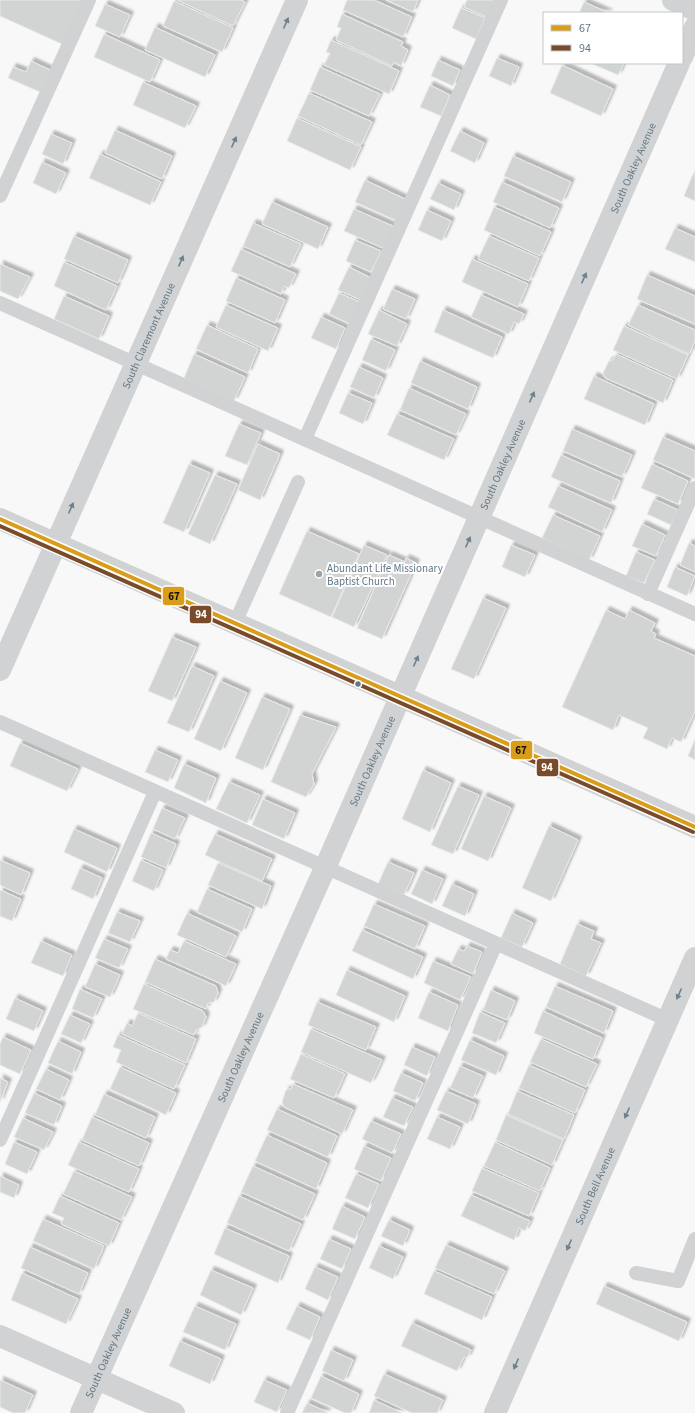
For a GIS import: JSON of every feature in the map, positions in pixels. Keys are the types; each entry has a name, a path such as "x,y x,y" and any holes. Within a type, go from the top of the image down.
{"street":[{"name":"South Claremont Avenue","path":"0,670 297,0"},
{"path":"673,0 695,10"},
{"path":"683,55 695,27"},
{"name":"South Oakley Avenue","path":"81,1413 325,868 478,517 679,64"},
{"path":"0,519 695,827"},
{"name":"South Bell Avenue","path":"495,1413 695,958"},
{"path":"0,1336 174,1413"}],"lane":[{"path":"0,196 89,0"},
{"path":"305,439 501,0"},
{"path":"0,303 695,614"},
{"path":"235,623 298,482"},
{"path":"648,594 695,488"},
{"path":"0,722 668,1020"},
{"path":"0,1140 155,792"},
{"path":"287,1413 496,944"},
{"path":"636,1272 678,1281 695,1239"}],"building":[{"path":"0,0 84,0 64,45 0,16"},
{"path":"177,0 241,0 245,2 233,26"},
{"path":"347,0 374,0 412,17 403,37 343,10"},
{"path":"386,0 418,0 413,12"},
{"path":"467,0 494,0 487,17 464,7"},
{"path":"174,1 233,28 222,52 163,26"},
{"path":"584,2 607,12 579,12"},
{"path":"105,4 130,15 120,37 95,26"},
{"path":"461,8 485,18 476,39 452,28"},
{"path":"342,14 403,42 401,46 408,50 401,66 394,62 392,66 336,40 341,28 337,27"},
{"path":"155,27 215,55 205,77 145,50"},
{"path":"104,34 160,60 150,82 94,57"},
{"path":"331,40 399,71 389,94 324,65 330,53 326,52"},
{"path":"497,58 519,67 511,86 489,76"},
{"path":"438,60 460,70 453,86 431,76"},
{"path":"31,61 50,70 40,92 8,78 13,67 26,72"},
{"path":"592,64 624,64 618,75"},
{"path":"562,65 613,89 601,116 550,93"},
{"path":"320,67 380,94 369,116 310,90"},
{"path":"143,82 196,106 185,128 133,105"},
{"path":"430,85 450,95 441,116 420,107"},
{"path":"309,93 372,122 361,145 298,116"},
{"path":"297,118 361,147 350,170 287,141"},
{"path":"115,130 172,156 162,179 105,153"},
{"path":"460,131 484,143 475,163 450,151"},
{"path":"51,134 72,143 63,164 42,154"},
{"path":"100,154 161,182 150,205 89,178"},
{"path":"513,156 571,182 562,202 504,176"},
{"path":"42,162 66,173 56,194 33,183"},
{"path":"693,174 695,175 695,201 684,196"},
{"path":"365,180 407,200 397,221 355,202"},
{"path":"502,182 559,208 550,228 493,202"},
{"path":"438,183 461,194 454,210 430,199"},
{"path":"272,202 328,227 318,249 262,224"},
{"path":"494,207 551,232 540,256 484,230"},
{"path":"354,209 395,227 385,249 344,231"},
{"path":"427,210 451,221 442,241 418,230"},
{"path":"253,223 301,244 290,267 243,246"},
{"path":"675,228 695,237 695,262 665,249"},
{"path":"74,236 128,260 118,283 64,259"},
{"path":"489,236 539,258 529,281 478,259"},
{"path":"355,240 381,251 371,272 346,261"},
{"path":"241,249 296,274 289,288 284,286 281,294 231,271"},
{"path":"472,259 528,284 518,307 462,282"},
{"path":"64,262 117,286 106,310 54,286"},
{"path":"0,264 30,277 18,299 0,291"},
{"path":"349,267 371,278 361,300 338,290"},
{"path":"647,275 695,296 695,324 637,299"},
{"path":"236,278 285,300 275,323 226,301"},
{"path":"392,289 415,299 406,319 383,309"},
{"path":"339,293 360,302 350,324 329,314"},
{"path":"481,295 524,314 519,324 514,322 509,334 471,317"},
{"path":"64,296 109,316 99,339 54,319"},
{"path":"226,305 278,328 268,351 216,327"},
{"path":"638,305 695,330 695,341 689,354 628,325"},
{"path":"379,310 407,324 397,346 368,334"},
{"path":"443,310 502,337 493,358 434,332"},
{"path":"321,317 345,328 336,349 311,338"},
{"path":"207,325 258,349 248,373 196,349"},
{"path":"624,326 688,355 677,379 613,350"},
{"path":"371,339 395,350 386,371 362,360"},
{"path":"194,354 245,377 234,401 184,378"},
{"path":"616,354 673,380 663,403 605,378 603,373 609,361 613,360"},
{"path":"420,361 477,387 468,409 411,383"},
{"path":"359,367 383,378 374,398 350,387"},
{"path":"594,376 654,404 645,425 584,399"},
{"path":"409,388 466,414 456,435 400,410"},
{"path":"348,393 372,403 363,424 339,413"},
{"path":"397,414 454,439 444,460 387,435"},
{"path":"239,424 261,433 247,465 225,456"},
{"path":"572,429 632,455 622,477 563,451"},
{"path":"663,437 695,451 695,479 653,460"},
{"path":"258,444 280,454 260,500 238,490"},
{"path":"561,455 620,481 611,503 551,477"},
{"path":"189,464 210,473 184,532 163,523"},
{"path":"652,464 688,481 678,504 641,488"},
{"path":"215,475 237,484 210,544 188,534"},
{"path":"558,486 612,510 602,532 548,507"},
{"path":"654,499 678,510 671,525 647,514"},
{"path":"553,515 600,536 589,560 542,538"},
{"path":"642,524 665,535 656,556 632,546"},
{"name":"Abundant Life Missionary Baptist Church","path":"307,531 359,554 331,617 279,594"},
{"path":"689,543 695,546 695,572 680,565"},
{"path":"364,545 387,555 354,627 332,617"},
{"path":"511,545 535,555 525,577 502,567"},
{"path":"636,552 655,560 644,583 626,576"},
{"path":"389,555 405,562 406,558 416,563 382,639 357,628"},
{"path":"675,567 695,576 687,596 667,587"},
{"path":"483,598 506,608 474,679 451,669"},
{"path":"606,610 625,619 629,610 655,623 651,631 656,634 654,638 695,656 695,711 681,742 672,738 667,749 643,738 648,728 619,715 613,730 562,707"},
{"path":"172,637 196,647 172,701 148,691"},
{"path":"192,666 214,676 189,732 167,723"},
{"path":"220,681 247,693 221,751 194,739"},
{"path":"262,697 290,709 263,770 235,758"},
{"path":"300,715 336,727 312,774 314,784 306,797 271,782"},
{"path":"695,739 695,760 688,756"},
{"path":"20,743 78,769 67,791 10,766"},
{"path":"155,750 178,760 168,782 145,772"},
{"path":"184,764 216,778 206,803 174,788"},
{"path":"423,770 451,783 430,832 402,819"},
{"path":"229,782 260,795 247,823 216,809"},
{"path":"458,786 479,795 453,854 431,845"},
{"path":"484,796 511,808 488,861 461,849"},
{"path":"263,799 295,813 284,839 252,825"},
{"path":"162,808 185,818 175,839 153,829"},
{"path":"549,826 578,840 551,901 522,888"},
{"path":"74,829 117,848 107,872 64,852"},
{"path":"151,833 176,844 166,868 141,857"},
{"path":"215,834 272,859 262,881 205,855"},
{"path":"0,860 30,873 21,895 0,885"},
{"path":"141,860 163,870 154,891 132,881"},
{"path":"388,862 414,873 404,895 378,884"},
{"path":"218,863 271,886 262,909 208,885"},
{"path":"80,868 102,878 93,899 71,889"},
{"path":"422,870 443,879 432,904 411,894"},
{"path":"452,884 474,894 465,916 442,906"},
{"path":"207,889 252,909 242,932 197,912"},
{"path":"0,890 21,899 12,921 0,916"},
{"path":"374,904 425,926 415,949 364,926"},
{"path":"117,912 140,921 130,942 108,933"},
{"path":"187,913 236,936 226,957 177,935"},
{"path":"512,913 533,923 522,947 501,938"},
{"path":"577,924 594,931 591,939 601,943 586,976 560,964"},
{"path":"362,930 423,957 413,979 352,951"},
{"path":"104,939 128,949 119,968 95,958"},
{"path":"41,941 72,955 63,976 31,963"},
{"path":"184,941 236,964 226,986 166,959 170,950 178,953"},
{"path":"467,946 482,952 473,974 451,964 458,949 464,951"},
{"path":"155,959 216,986 218,993 214,1002 208,1003 206,1009 145,982"},
{"path":"433,961 471,977 460,1000 424,983"},
{"path":"95,964 120,975 110,997 85,987"},
{"path":"347,970 405,996 394,1022 336,995"},
{"path":"144,984 203,1011 206,1017 202,1027 196,1030 194,1035 133,1009"},
{"path":"555,986 613,1011 604,1033 546,1007"},
{"path":"80,989 102,999 93,1018 72,1009"},
{"path":"491,990 515,1001 507,1020 483,1010"},
{"path":"429,992 458,1005 448,1031 418,1018"},
{"path":"15,998 43,1011 34,1031 6,1019"},
{"path":"317,1002 376,1027 366,1050 308,1025"},
{"path":"543,1011 602,1038 593,1059 534,1033"},
{"path":"480,1012 505,1023 496,1043 472,1033"},
{"path":"138,1013 196,1039 186,1063 122,1034 127,1023 132,1026"},
{"path":"70,1015 90,1024 81,1043 61,1034"},
{"path":"311,1029 382,1060 371,1083 301,1052"},
{"path":"118,1035 185,1065 174,1089 116,1062 121,1050 113,1047"},
{"path":"3,1037 31,1050 20,1074 0,1065 0,1044"},
{"path":"541,1039 597,1064 586,1087 530,1062"},
{"path":"470,1040 504,1056 496,1075 461,1060"},
{"path":"58,1041 81,1052 72,1074 48,1063"},
{"path":"412,1047 435,1057 427,1076 404,1065"},
{"path":"301,1054 345,1074 334,1098 290,1079"},
{"path":"529,1065 585,1090 575,1113 519,1088"},
{"path":"460,1066 483,1076 473,1098 450,1088"},
{"path":"120,1067 176,1093 166,1115 110,1089"},
{"path":"46,1069 69,1080 60,1100 36,1089"},
{"path":"401,1073 423,1083 415,1101 393,1091"},
{"path":"0,1078 8,1082 0,1102"},
{"path":"293,1084 353,1110 342,1134 284,1107 282,1102 286,1090 291,1089"},
{"path":"446,1091 476,1104 468,1124 437,1110"},
{"path":"517,1091 574,1115 564,1139 508,1114"},
{"path":"34,1093 62,1106 54,1125 25,1113"},
{"path":"104,1094 155,1117 146,1138 95,1115"},
{"path":"392,1098 413,1107 404,1126 383,1117"},
{"path":"277,1109 337,1136 328,1157 267,1130"},
{"path":"506,1115 563,1140 552,1165 496,1140"},
{"path":"92,1117 149,1143 139,1166 82,1140"},
{"path":"437,1117 460,1127 450,1149 427,1139"},
{"path":"23,1118 53,1132 44,1150 14,1137"},
{"path":"371,1121 401,1134 392,1153 362,1139"},
{"path":"267,1135 327,1163 316,1189 255,1161"},
{"path":"14,1142 37,1152 27,1174 5,1164"},
{"path":"79,1142 139,1169 129,1192 68,1165"},
{"path":"495,1142 550,1168 540,1191 484,1166"},
{"path":"364,1146 391,1158 381,1181 354,1169"},
{"path":"253,1166 315,1194 303,1220 241,1192"},
{"path":"482,1168 539,1193 529,1216 472,1191"},
{"path":"74,1171 132,1197 121,1220 63,1194"},
{"path":"356,1174 379,1184 368,1208 345,1198"},
{"path":"0,1176 19,1185 14,1198 0,1192"},
{"path":"471,1195 530,1221 525,1231 519,1228 514,1240 461,1216"},
{"path":"60,1196 119,1223 109,1246 61,1224 64,1218 52,1213"},
{"path":"239,1196 301,1224 289,1251 227,1223"},
{"path":"342,1206 365,1217 355,1239 332,1229"},
{"path":"43,1219 104,1246 94,1269 33,1241"},
{"path":"389,1220 410,1230 403,1246 381,1236"},
{"path":"225,1228 289,1256 278,1283 214,1254"},
{"path":"329,1239 351,1249 342,1269 320,1259"},
{"path":"446,1245 505,1271 494,1294 435,1268"},
{"path":"379,1246 403,1257 393,1279 369,1268"},
{"path":"30,1247 88,1273 79,1294 21,1268"},
{"path":"315,1267 338,1277 328,1300 305,1289"},
{"path":"211,1270 253,1288 241,1315 200,1295"},
{"path":"434,1271 492,1297 482,1320 424,1294"},
{"path":"22,1273 78,1299 66,1324 11,1300"},
{"path":"604,1286 687,1322 679,1341 596,1304"},
{"path":"195,1306 236,1324 225,1350 183,1332"},
{"path":"297,1306 320,1317 310,1340 286,1329"},
{"path":"412,1323 471,1350 467,1358 464,1357 457,1371 401,1346"},
{"path":"180,1341 221,1359 210,1384 169,1366"},
{"path":"331,1350 353,1360 344,1381 322,1371"},
{"path":"384,1374 443,1400 437,1413 412,1413 374,1396"},
{"path":"321,1376 359,1394 351,1413 345,1413 311,1398"},
{"path":"0,1380 33,1395 25,1413 13,1413 0,1407"},
{"path":"264,1380 287,1390 277,1412 254,1402"},
{"path":"374,1400 402,1413 369,1413"},
{"path":"307,1403 327,1412 327,1413 302,1413"}],"transit line":[{"name":"67","path":"0,519 695,827"},
{"name":"94","path":"0,526 693,832"}],"place":[{"name":"Abundant Life Missionary Baptist Church","path":"319,574"}]}
